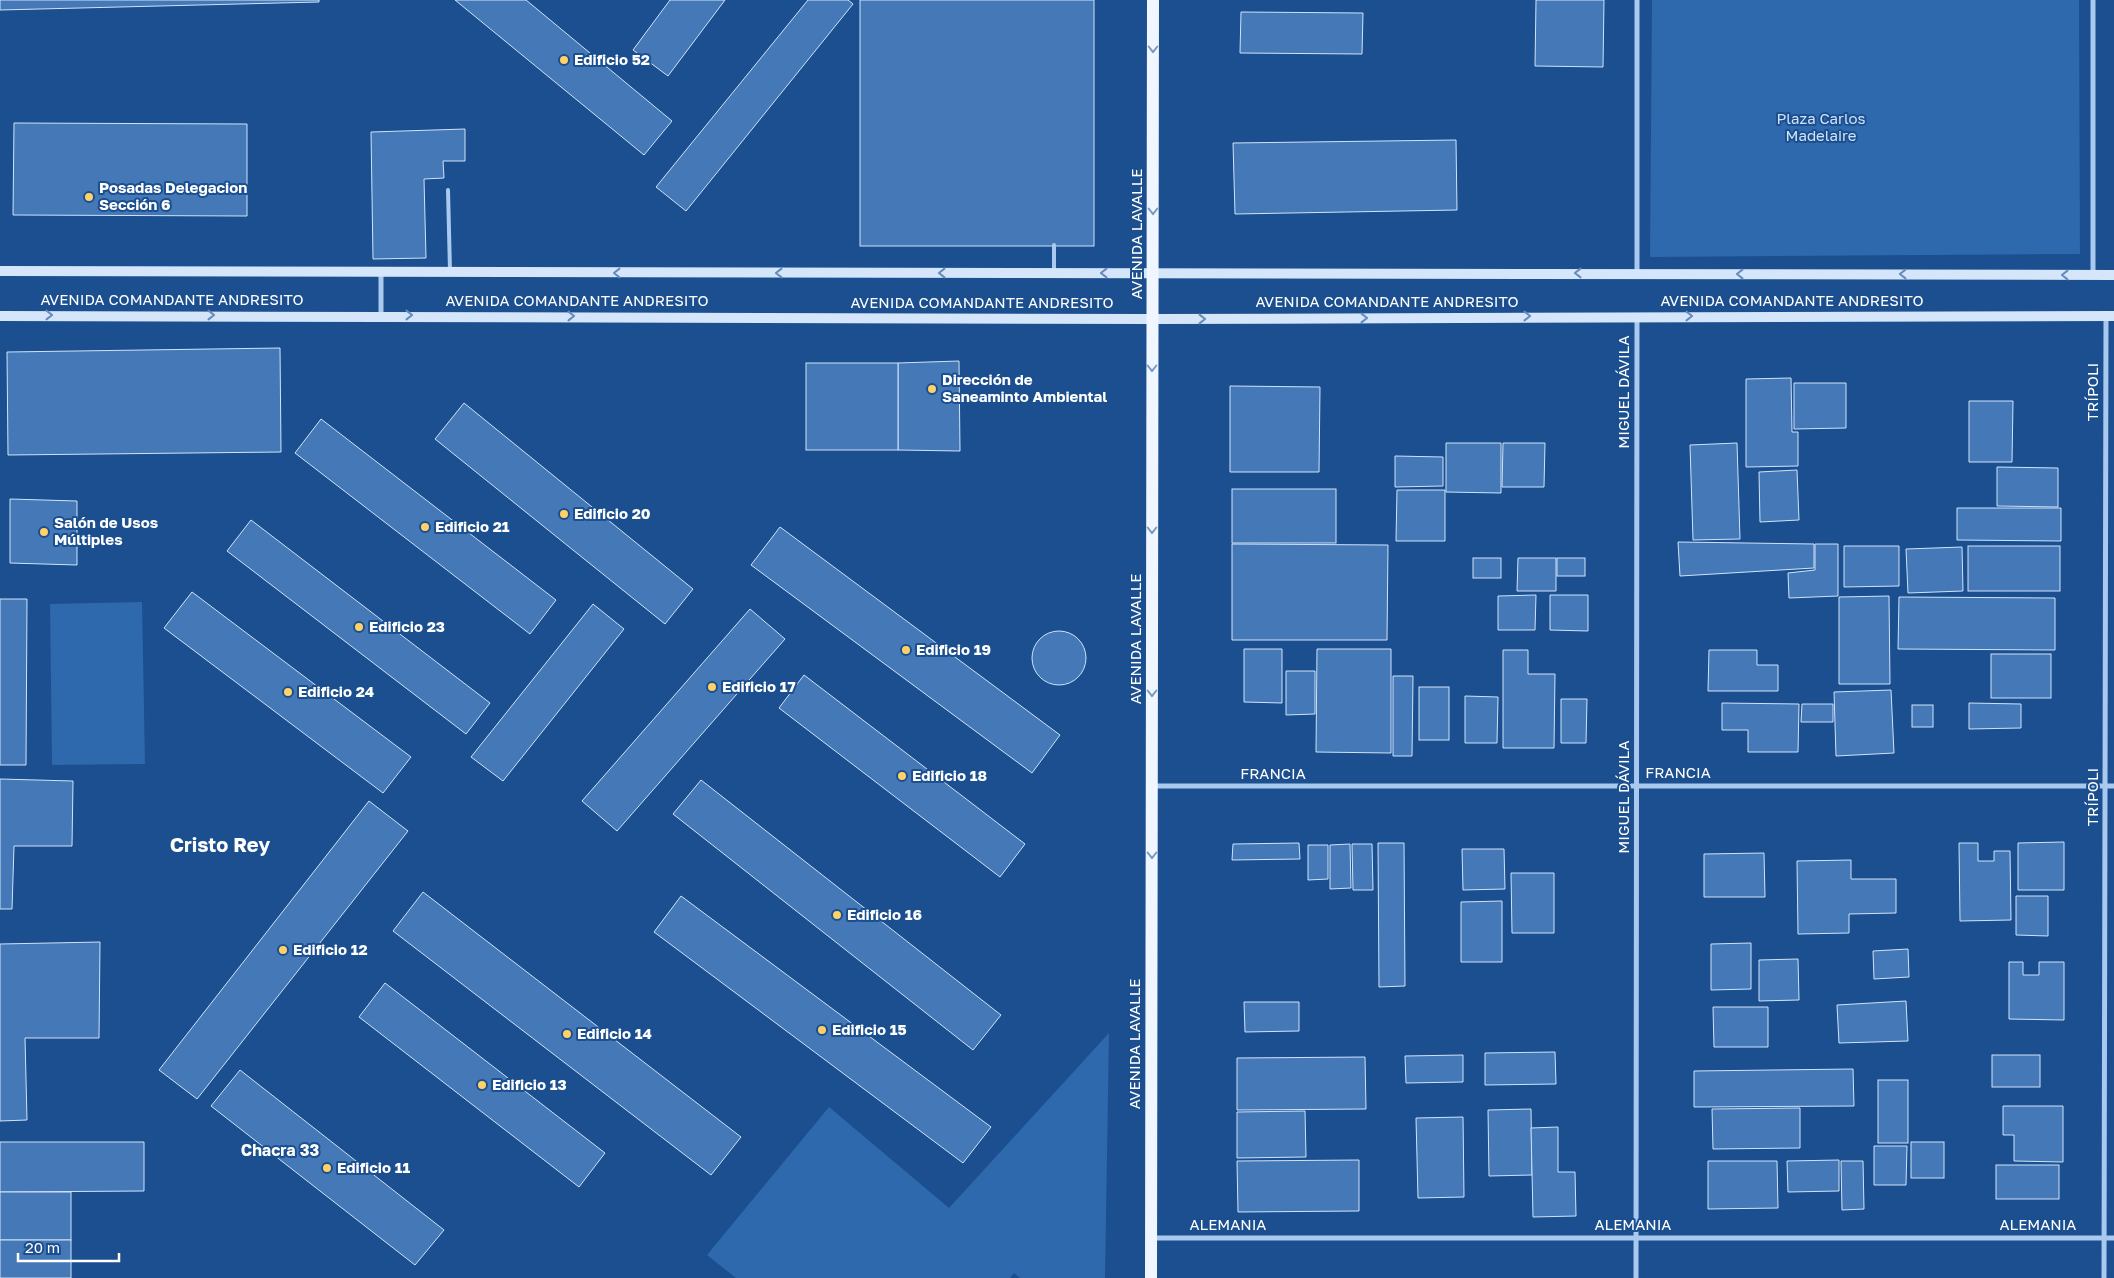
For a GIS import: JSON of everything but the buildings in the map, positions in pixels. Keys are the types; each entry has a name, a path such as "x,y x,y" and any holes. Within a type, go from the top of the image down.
{"main road":[{"name":"AVENIDA LAVALLE","path":"1151,1278 1153,0"},
{"name":"AVENIDA COMANDANTE ANDRESITO","path":"0,271 2114,275"},
{"name":"AVENIDA COMANDANTE ANDRESITO","path":"0,316 382,315 1153,319 2110,316"}],"street":[{"path":"1637,0 1637,274"},
{"path":"2093,0 2093,275"},
{"path":"381,273 382,315"},
{"name":"MIGUEL DÁVILA","path":"1636,1278 1637,316"},
{"name":"TRÍPOLI","path":"2104,1278 2105,786 2110,316"},
{"name":"FRANCIA","path":"1152,786 2114,786"},
{"name":"ALEMANIA","path":"1151,1238 2114,1238"}],"lane":[{"path":"448,190 450,273"},
{"path":"1054,246 1054,273"}],"green space":[{"name":"Plaza Carlos Madelaire","path":"1652,0 2079,0 2080,254 1650,257"},
{"path":"142,602 145,764 52,765 50,604"},
{"path":"1109,1033 1105,1278 1020,1278 1014,1273 1010,1278 736,1278 707,1255 829,1107 949,1208"}],"place":[{"name":"Edificio 52","path":"564,60"},
{"name":"Posadas Delegacion Sección 6","path":"89,197"},
{"name":"Dirección de Saneaminto Ambiental","path":"932,389"},
{"name":"Edificio 20","path":"564,514"},
{"name":"Edificio 21","path":"425,527"},
{"name":"Salón de Usos Múltiples","path":"44,532"},
{"name":"Edificio 23","path":"359,627"},
{"name":"Edificio 19","path":"906,650"},
{"name":"Edificio 17","path":"712,687"},
{"name":"Edificio 24","path":"288,692"},
{"name":"Edificio 18","path":"902,776"},
{"name":"Edificio 16","path":"837,915"},
{"name":"Edificio 12","path":"283,950"},
{"name":"Edificio 15","path":"822,1030"},
{"name":"Edificio 14","path":"567,1034"},
{"name":"Edificio 13","path":"482,1085"},
{"name":"Edificio 11","path":"327,1168"}],"district":[{"name":"Cristo Rey","path":"220,845"},
{"name":"Chacra 33","path":"280,1150"}]}
